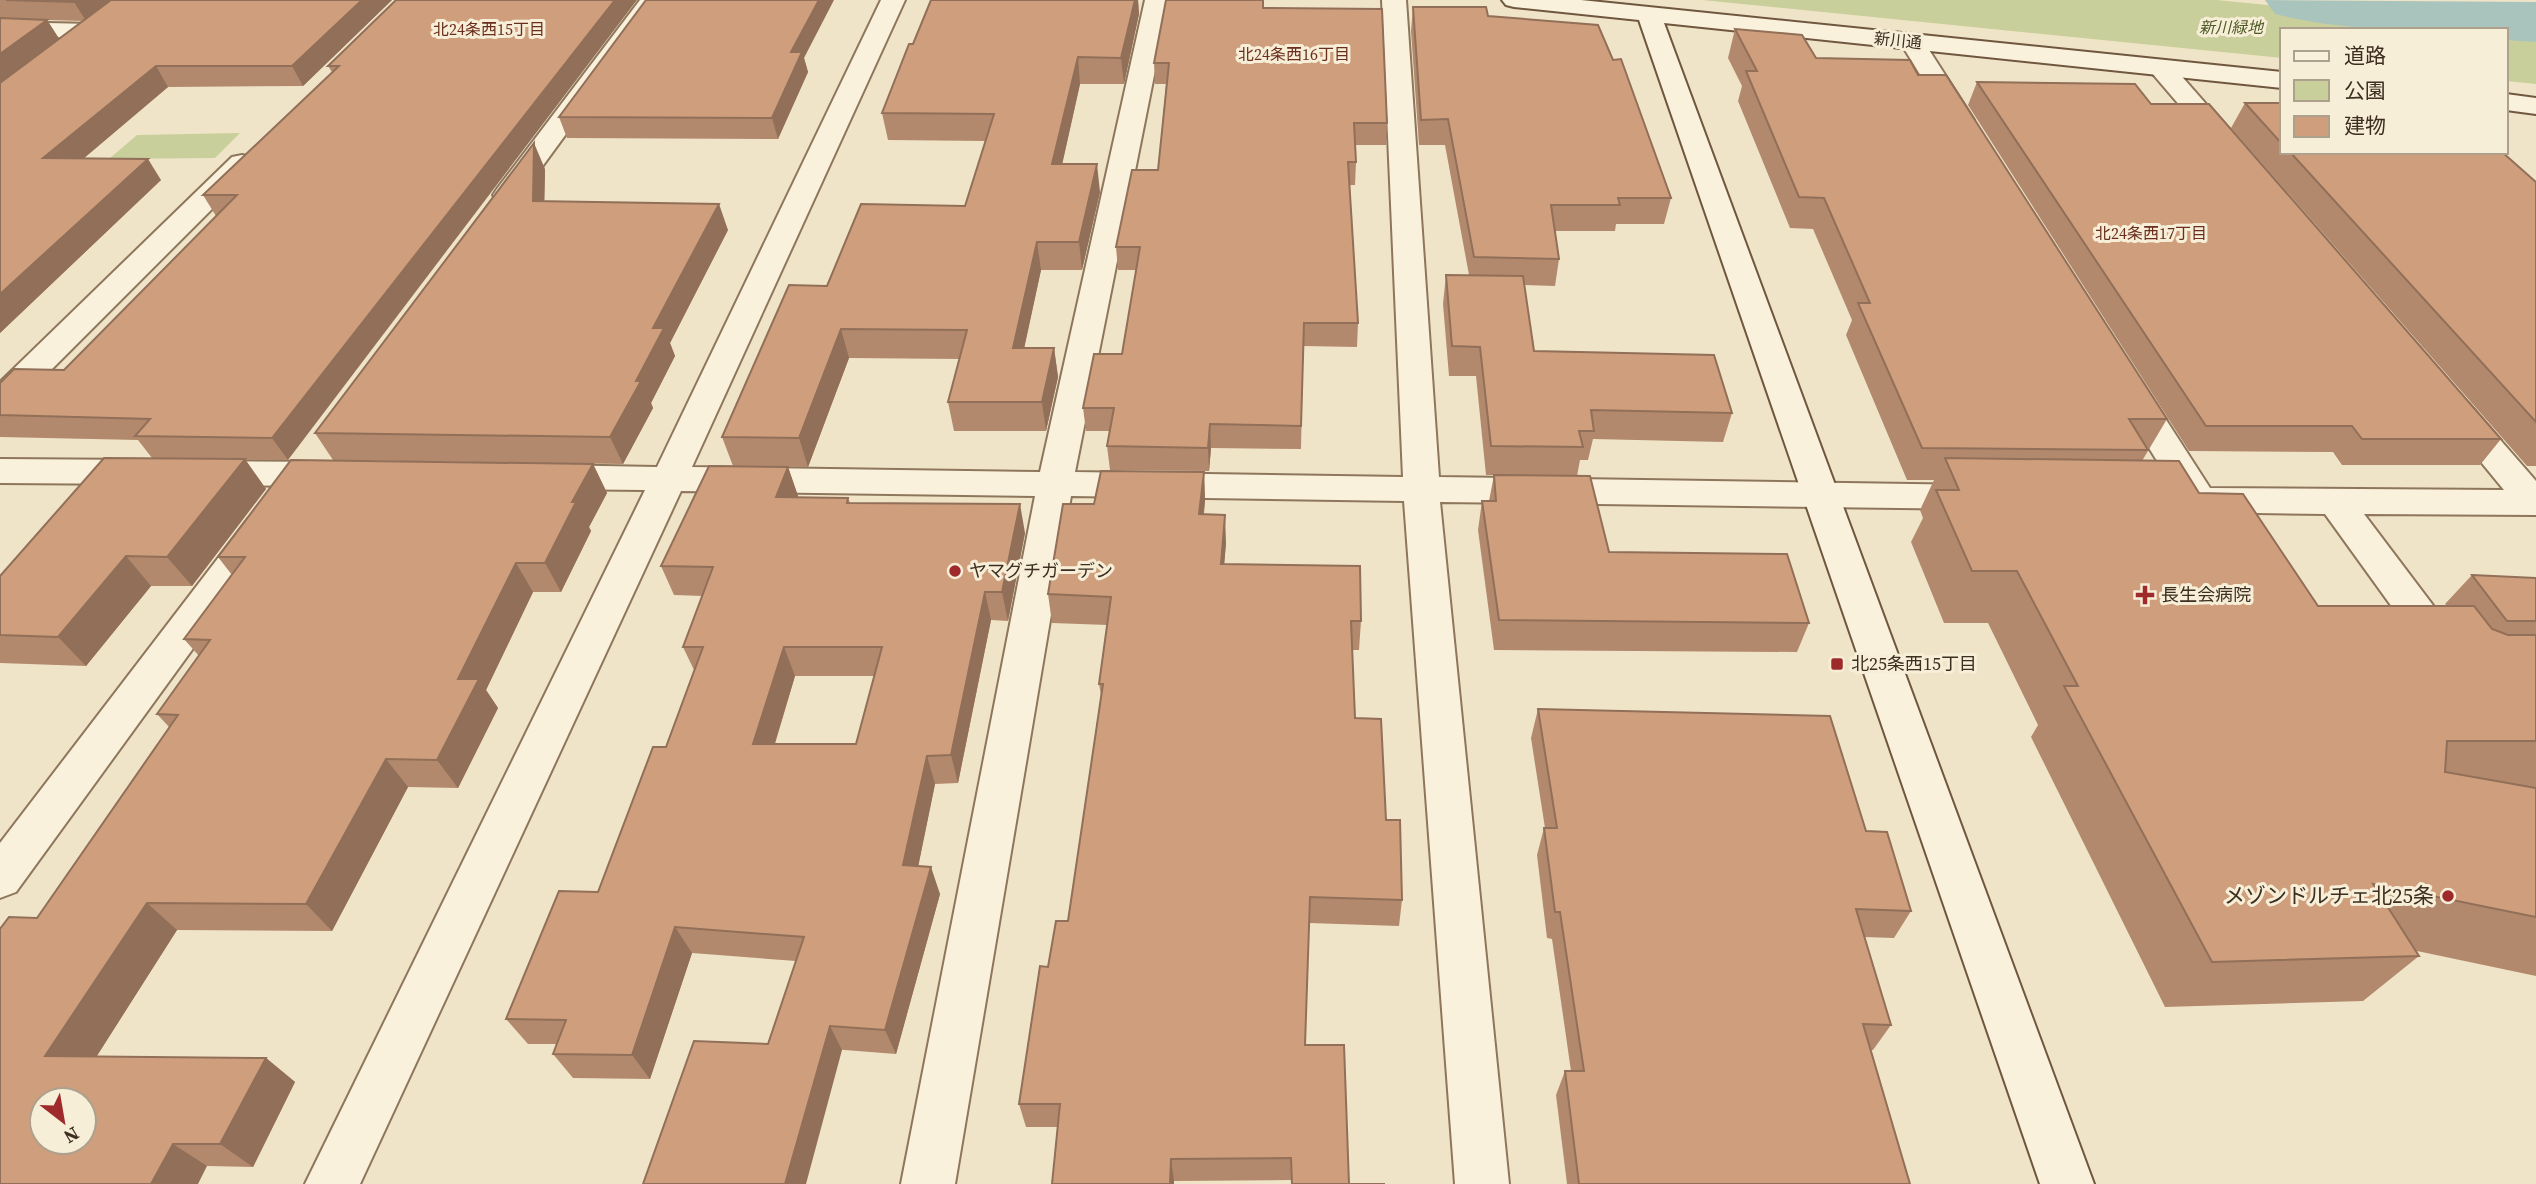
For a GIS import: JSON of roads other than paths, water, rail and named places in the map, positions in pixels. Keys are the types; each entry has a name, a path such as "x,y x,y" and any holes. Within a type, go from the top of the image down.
{"street":[{"path":"489,220 652,0"},
{"path":"332,1184 669,478 893,0"},
{"path":"928,1184 1055,484 1157,0"},
{"path":"1394,0 1421,490 1482,1184"},
{"name":"新川通","path":"1514,0 2280,80"},
{"path":"1649,14 2067,1184"},
{"path":"62,54 113,15"},
{"path":"0,29 93,31"},
{"path":"1912,42 1977,145"},
{"path":"2161,68 2244,164"},
{"path":"2508,102 2536,106"},
{"path":"0,401 259,147"},
{"path":"2118,370 2199,500"},
{"path":"2435,386 2535,503"},
{"path":"0,878 326,441"},
{"path":"0,471 369,475"},
{"path":"519,477 2009,498"},
{"path":"2158,499 2535,503"},
{"path":"2335,501 2458,668 2536,669"}],"waterway":[{"path":"2298,0 2536,22"}],"place":[{"name":"ヤマグチガーデン","path":"955,571"},
{"name":"長生会病院","path":"2145,595"},
{"name":"北25条西15丁目","path":"1837,664"},
{"name":"メゾンドルチェ北25条","path":"2448,896"}],"district":[{"name":"北24条西15丁目","path":"489,29"},
{"name":"北24条西16丁目","path":"1294,54"},
{"name":"北24条西17丁目","path":"2151,233"}],"park label":[{"name":"新川緑地","path":"2231,27"}]}
